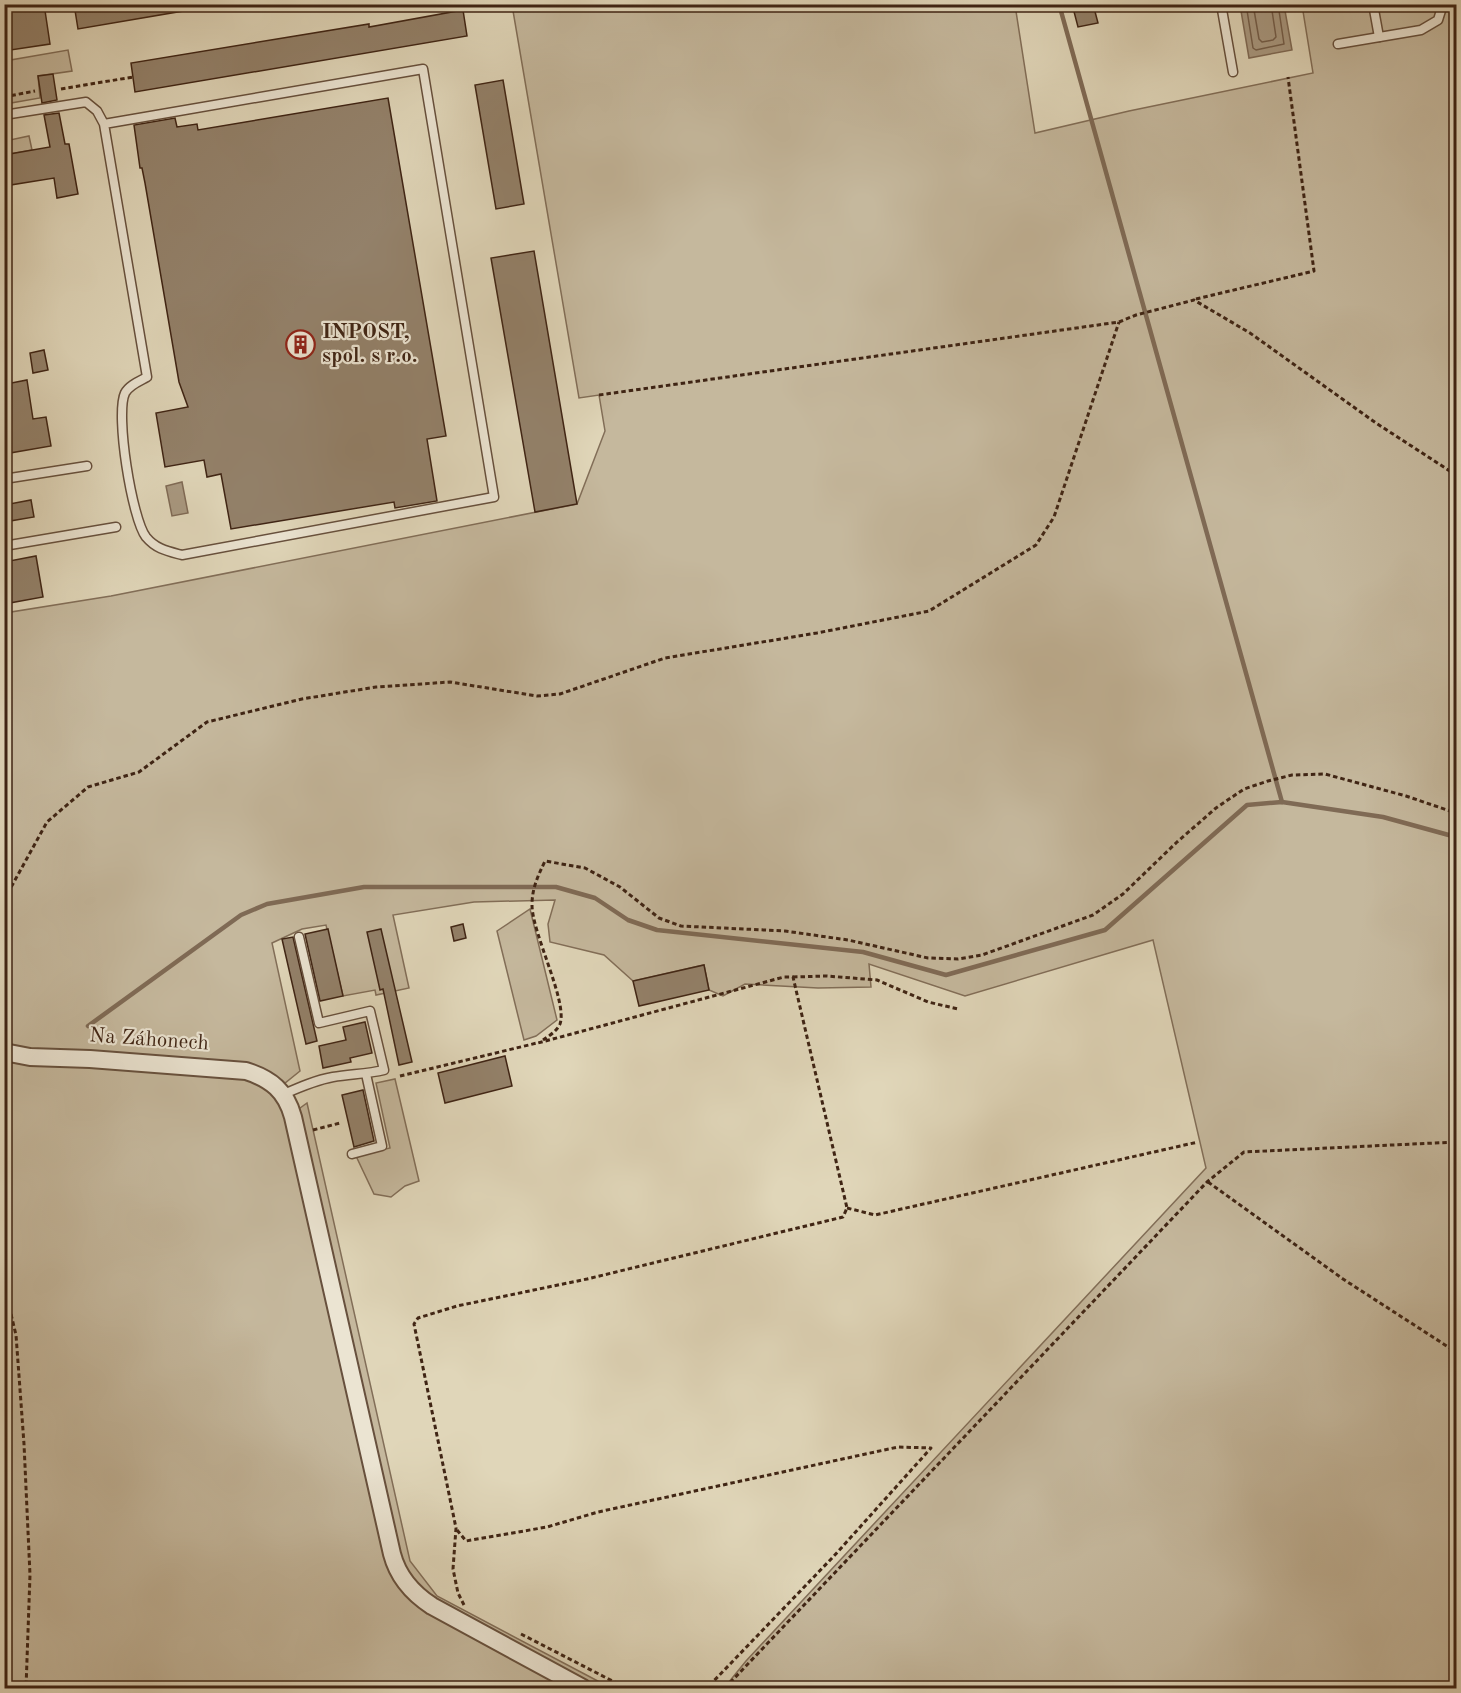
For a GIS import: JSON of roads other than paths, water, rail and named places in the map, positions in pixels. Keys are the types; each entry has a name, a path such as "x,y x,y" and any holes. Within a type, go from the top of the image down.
{"street":[{"name":"Na Záhonech","path":"4,1052 30,1057 90,1059 246,1071 266,1079 284,1094"},
{"path":"284,1094 293,1117 392,1554 398,1570 414,1593 432,1606 583,1689"}],"lane":[{"path":"1221,4 1233,72"},
{"path":"1373,4 1379,38"},
{"path":"1338,44 1421,30 1431,26 1442,13 1443,4"},
{"path":"4,115 86,102 97,111 104,124 147,377 125,393 122,413 123,441 135,514 145,536 159,549 182,555 494,497 423,69 104,124"},
{"path":"4,479 87,466"},
{"path":"4,546 116,527"},
{"path":"284,1094 303,1085 332,1077 384,1070 370,1011 319,1023 299,937"},
{"path":"352,1154 382,1146 366,1074"}],"water":[{"path":"1240,5 1284,5 1292,50 1249,58"},
{"path":"182,482 188,513 172,516 166,486"}],"waterway":[{"path":"1059,4 1282,802"},
{"path":"88,1026 241,915 267,904 364,887 556,887 595,898 628,920 657,930 863,952 946,975 1105,930 1247,805 1282,802 1383,817 1456,837"}],"place":[{"name":"INPOST, spol. s r.o.","path":"301,344"}]}
